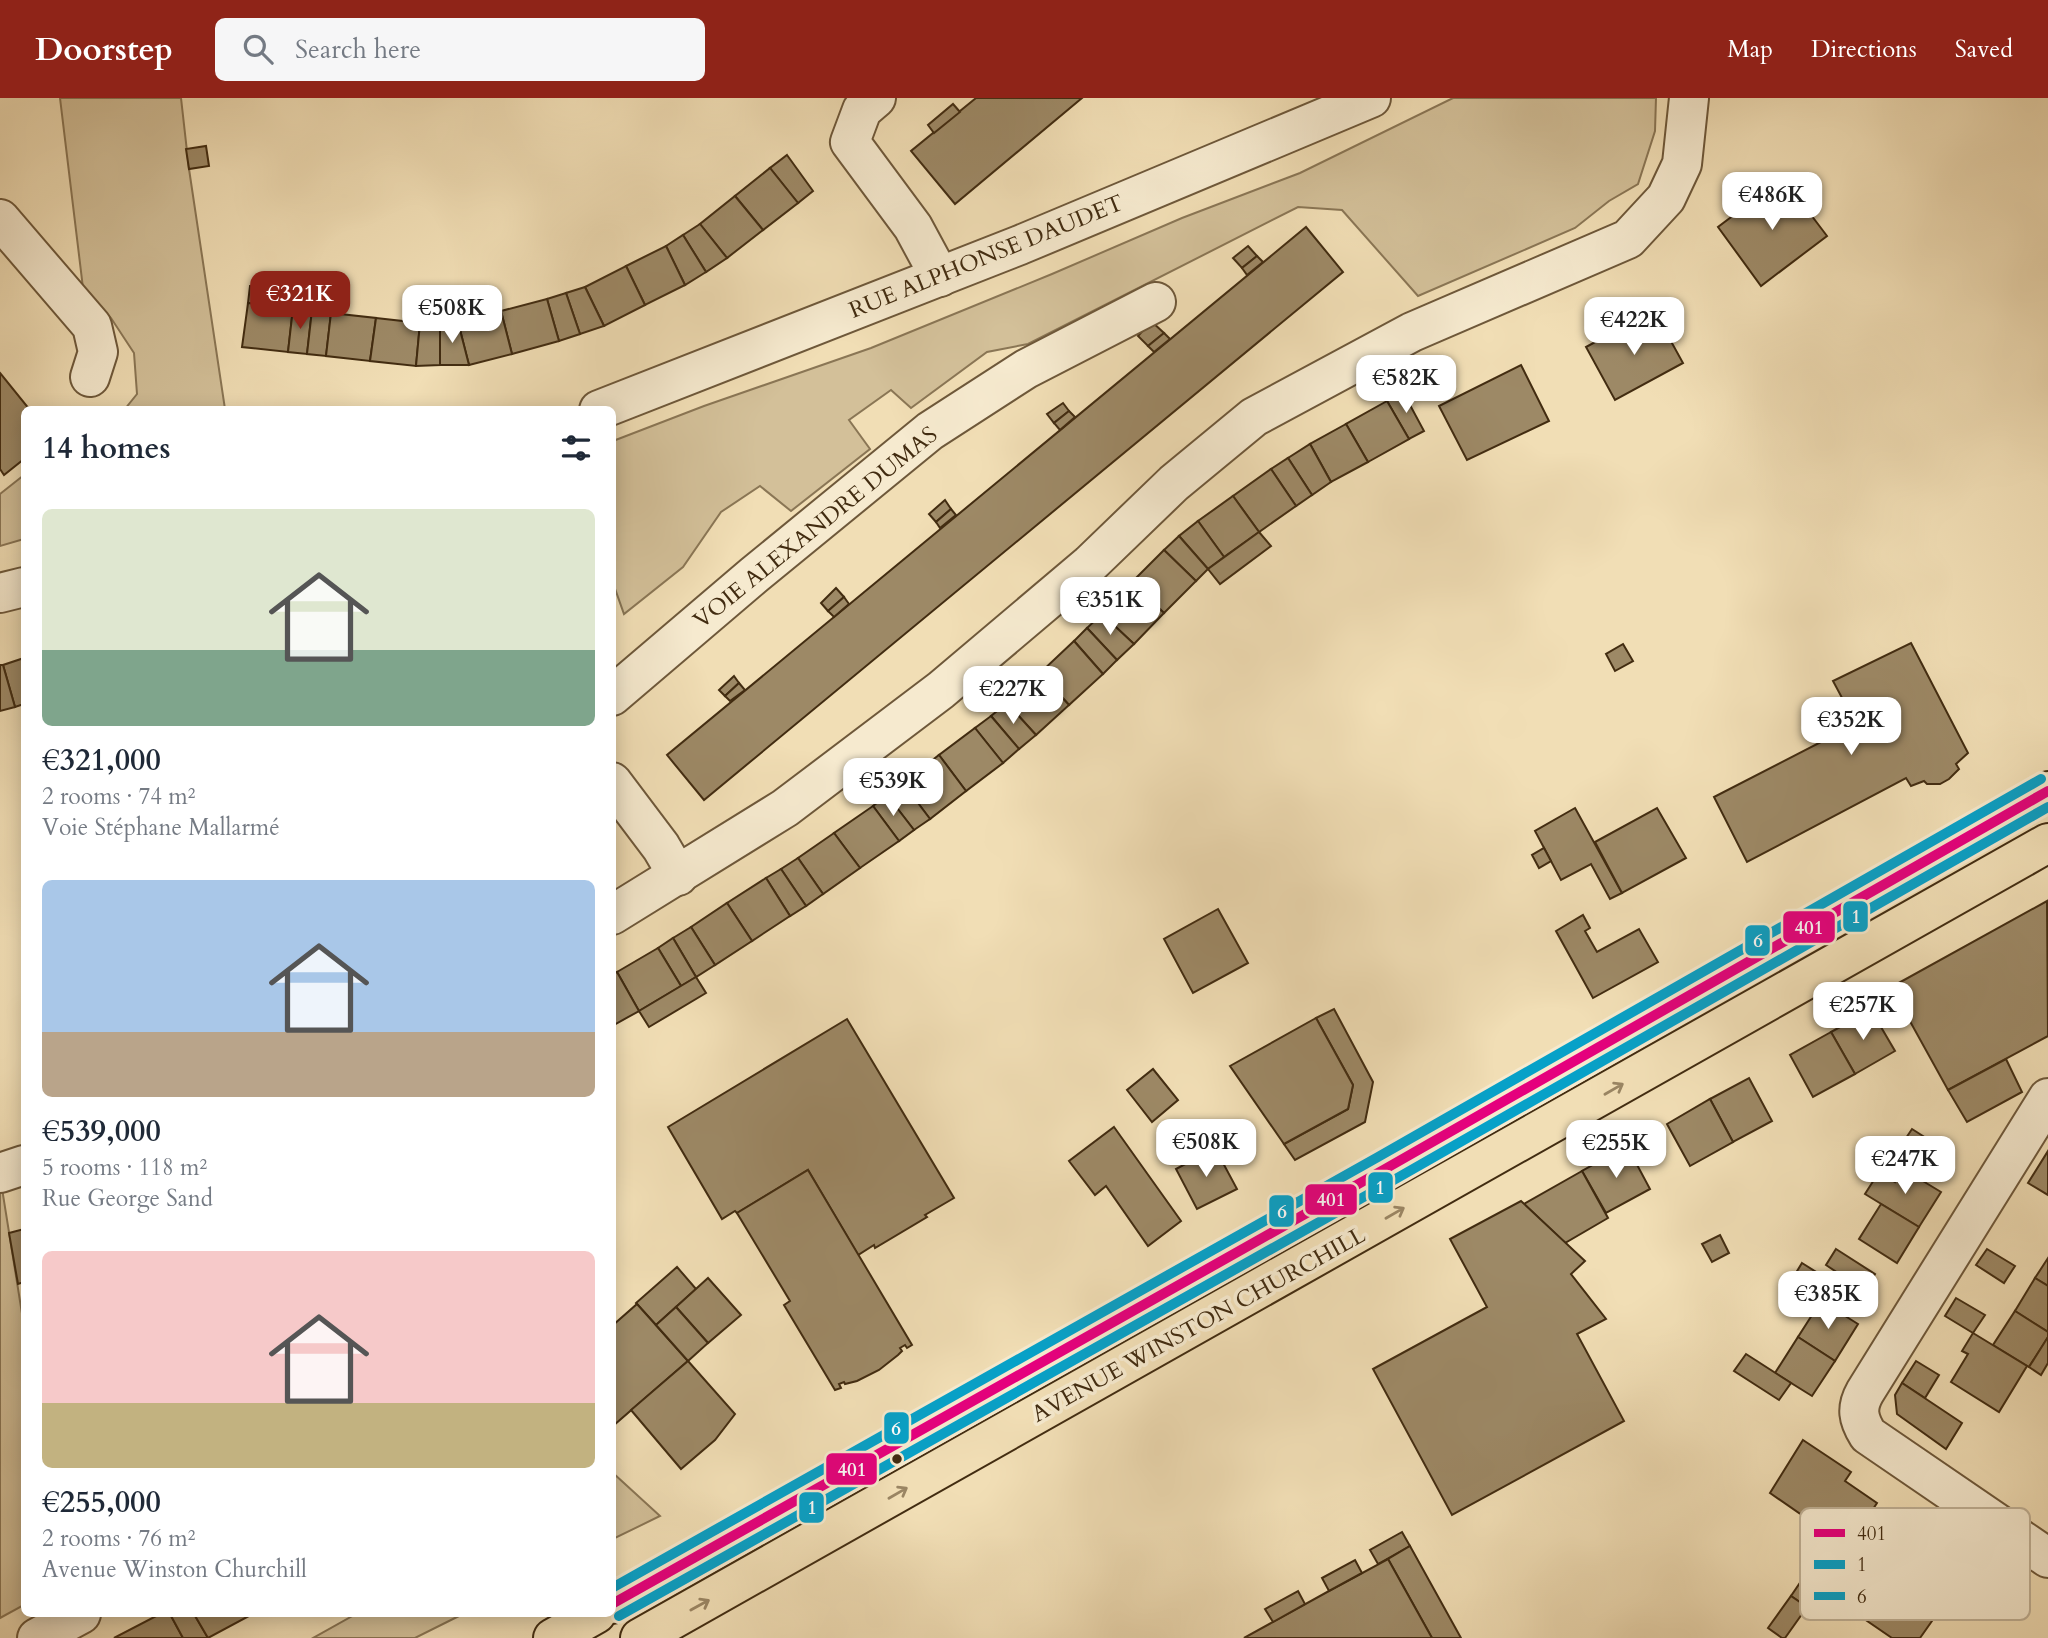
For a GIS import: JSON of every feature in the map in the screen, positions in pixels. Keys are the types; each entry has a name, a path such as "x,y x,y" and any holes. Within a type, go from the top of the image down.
{"main road":[{"name":"AVENUE WINSTON CHURCHILL","path":"616,1602 1385,1170 2048,791"},
{"name":"AVENUE WINSTON CHURCHILL","path":"640,1638 2048,843"},
{"path":"553,1638 591,1617"}],"street":[{"path":"876,98 862,110 850,142 913,227 940,276"},
{"name":"RUE ALPHONSE DAUDET","path":"609,406 940,276 1371,98"},
{"path":"616,913 785,808 941,690 1090,564 1174,482 1254,417 1412,332 1628,239 1666,198 1682,164 1689,98"},
{"path":"0,219 92,326 99,352 90,377"},
{"name":"VOIE ALEXANDRE DUMAS","path":"616,693 930,431 1026,369 1156,302"},
{"path":"0,593 21,588"},
{"path":"616,787 661,847 678,876"},
{"path":"1975,1508 1868,1435 1858,1412 1865,1392 2048,1098"},
{"path":"0,1173 21,1166"},
{"path":"2030,1546 2048,1558"},
{"path":"37,1638 76,1617"}],"shaded area":[{"path":"60,98 181,98 225,406 127,406 137,394 134,353 111,318 83,288"},
{"path":"1453,98 1656,98 1655,131 1638,184 1609,201 1575,228 1418,296 1342,210 1298,207 1028,344 987,352 911,408 891,390 849,420 870,449 791,511 760,486 721,512 683,567 624,614 616,591 616,440 871,348 1182,218 1300,173"},
{"path":"21,477 21,540 0,546 0,494"},
{"path":"0,1176 21,1307 21,1607 0,1618"},
{"path":"616,1476 660,1516 616,1538"},
{"path":"351,1617 457,1617 415,1638 313,1638"}],"building":[{"path":"976,98 1082,98 955,204 911,151"},
{"path":"953,104 960,112 934,133 928,125"},
{"path":"206,146 209,166 189,169 186,149"},
{"path":"787,155 813,191 798,203 770,168"},
{"path":"770,168 798,203 763,230 735,196"},
{"path":"1783,178 1827,236 1761,286 1718,227"},
{"path":"735,196 763,230 727,258 700,224"},
{"path":"700,224 727,258 706,272 683,235"},
{"path":"1306,227 1343,272 704,800 667,755"},
{"path":"683,235 706,272 685,285 666,246"},
{"path":"666,246 685,285 645,305 626,266"},
{"path":"1248,246 1257,256 1242,268 1233,258"},
{"path":"1257,256 1263,262 1247,275 1242,268"},
{"path":"626,266 645,305 604,326 585,287"},
{"path":"250,286 294,291 293,308 248,303"},
{"path":"585,287 604,326 580,334 566,293"},
{"path":"294,291 315,293 312,310 293,308"},
{"path":"315,293 333,295 331,313 312,310"},
{"path":"566,293 580,334 559,341 547,299"},
{"path":"547,299 559,341 512,354 501,311"},
{"path":"248,303 293,308 288,352 242,347"},
{"path":"293,308 312,310 307,354 288,352"},
{"path":"312,310 331,313 326,356 307,354"},
{"path":"501,311 512,354 469,365 458,322"},
{"path":"331,313 376,318 370,361 326,356"},
{"path":"1657,316 1683,363 1615,400 1586,347 1621,328 1624,334"},
{"path":"376,318 420,323 416,366 370,361"},
{"path":"1151,321 1164,333 1148,346 1138,336"},
{"path":"458,322 469,365 440,365 440,323"},
{"path":"420,323 440,323 440,365 416,366"},
{"path":"1164,333 1170,339 1154,352 1148,346"},
{"path":"1521,365 1549,421 1467,460 1439,406"},
{"path":"0,373 27,406 21,406 21,461 4,475 0,469"},
{"path":"1403,392 1424,431 1409,439 1387,401"},
{"path":"1387,401 1409,439 1368,462 1346,424"},
{"path":"1063,403 1069,411 1054,423 1047,414"},
{"path":"1069,411 1075,417 1060,430 1054,423"},
{"path":"1346,424 1368,462 1331,482 1310,444"},
{"path":"1310,444 1331,482 1312,495 1288,458"},
{"path":"1288,458 1312,495 1296,506 1271,469"},
{"path":"1271,469 1296,506 1259,532 1233,496"},
{"path":"1233,496 1259,532 1224,557 1198,521"},
{"path":"945,500 951,509 936,522 929,514"},
{"path":"951,509 956,515 940,528 936,522"},
{"path":"1198,521 1224,557 1208,569 1179,536"},
{"path":"1259,532 1271,546 1220,584 1208,569"},
{"path":"1179,536 1208,569 1196,581 1164,550"},
{"path":"1164,550 1196,581 1164,613 1132,582"},
{"path":"1132,582 1164,613 1134,644 1102,614"},
{"path":"836,588 844,597 828,611 821,603"},
{"path":"844,597 849,604 834,617 828,611"},
{"path":"1102,614 1134,644 1117,660 1087,628"},
{"path":"1087,628 1117,660 1103,674 1074,641"},
{"path":"1074,641 1103,674 1069,705 1040,673"},
{"path":"1911,643 1968,753 1956,764 1959,769 1940,784 1927,784 1924,781 1911,786 1906,778 1747,862 1714,797 1856,724 1833,681"},
{"path":"1623,644 1633,661 1615,671 1606,654"},
{"path":"21,659 21,705 15,707 3,665"},
{"path":"0,665 3,665 15,707 0,711"},
{"path":"1040,673 1069,705 1036,735 1007,703"},
{"path":"734,676 739,683 725,696 719,690"},
{"path":"739,683 745,690 730,701 725,696"},
{"path":"1007,703 1036,735 1019,749 991,716"},
{"path":"991,716 1019,749 1003,763 975,728"},
{"path":"975,728 1003,763 966,791 939,755"},
{"path":"939,755 966,791 930,819 903,783"},
{"path":"903,783 930,819 914,830 887,795"},
{"path":"887,795 914,830 899,841 873,806"},
{"path":"873,806 899,841 860,868 834,833"},
{"path":"1575,808 1622,893 1610,899 1591,864 1561,880 1535,831"},
{"path":"1657,808 1686,858 1622,893 1595,842"},
{"path":"834,833 860,868 823,894 798,858"},
{"path":"1544,848 1551,861 1539,868 1532,855"},
{"path":"798,858 823,894 806,906 781,869"},
{"path":"781,869 806,906 790,916 766,878"},
{"path":"766,878 790,916 752,941 727,903"},
{"path":"2047,901 2048,1036 1948,1090 1896,996 1891,999 1886,990"},
{"path":"727,903 752,941 715,965 691,927"},
{"path":"1218,909 1248,963 1193,993 1164,939"},
{"path":"1583,915 1590,928 1585,931 1597,952 1639,929 1658,962 1593,998 1556,931"},
{"path":"691,927 715,965 696,977 673,938"},
{"path":"673,938 696,977 681,986 658,948"},
{"path":"658,948 681,986 639,1011 617,972"},
{"path":"616,973 639,1011 616,1024"},
{"path":"696,977 706,993 649,1027 639,1011"},
{"path":"1334,1009 1373,1082 1365,1122 1295,1160 1284,1144 1348,1109 1353,1085 1316,1018"},
{"path":"1871,1010 1895,1051 1855,1074 1831,1032"},
{"path":"1316,1018 1353,1085 1348,1109 1284,1144 1230,1066"},
{"path":"847,1019 954,1198 875,1248 874,1245 858,1255 808,1170 737,1213 735,1211 722,1219 668,1127"},
{"path":"1831,1032 1855,1074 1813,1097 1790,1055"},
{"path":"2006,1059 2022,1092 1967,1122 1948,1090"},
{"path":"1153,1069 1178,1100 1152,1122 1127,1090"},
{"path":"1749,1078 1772,1121 1733,1142 1710,1099"},
{"path":"1710,1099 1733,1142 1690,1166 1667,1124"},
{"path":"1114,1127 1181,1221 1148,1246 1106,1186 1095,1195 1069,1161"},
{"path":"1912,1129 1951,1154 1940,1169 1902,1144"},
{"path":"1627,1146 1650,1189 1606,1213 1582,1171"},
{"path":"1215,1148 1237,1189 1197,1209 1176,1169"},
{"path":"2048,1151 2048,1195 2028,1183"},
{"path":"1903,1169 1941,1192 1919,1227 1865,1194 1879,1172 1895,1182"},
{"path":"808,1170 912,1345 900,1348 902,1351 879,1370 857,1381 839,1384 841,1388 835,1390 784,1305 790,1301 737,1213"},
{"path":"1582,1171 1608,1218 1565,1243 1524,1204"},
{"path":"1521,1201 1585,1261 1571,1274 1606,1319 1577,1334 1624,1421 1452,1515 1373,1369 1487,1307 1450,1239"},
{"path":"1881,1204 1919,1227 1897,1263 1859,1239"},
{"path":"21,1230 21,1283 18,1284 9,1233"},
{"path":"1720,1235 1729,1253 1712,1262 1702,1244"},
{"path":"1836,1249 1875,1274 1865,1291 1826,1265"},
{"path":"1987,1249 2015,1266 2004,1283 1976,1265"},
{"path":"2048,1258 2048,1286 2035,1278"},
{"path":"1802,1263 1848,1292 1837,1310 1791,1281"},
{"path":"677,1267 696,1289 656,1325 636,1303"},
{"path":"708,1278 741,1315 708,1343 676,1307"},
{"path":"2035,1278 2048,1286 2048,1332 2015,1311"},
{"path":"1956,1298 1985,1315 1973,1333 1945,1316"},
{"path":"1821,1301 1858,1324 1835,1361 1798,1337"},
{"path":"637,1304 688,1361 616,1423 616,1322"},
{"path":"676,1307 708,1343 688,1361 656,1325"},
{"path":"2015,1311 2048,1332 2048,1337 2029,1367 1993,1345"},
{"path":"1973,1333 2027,1366 1999,1412 1951,1382 1968,1354 1962,1351"},
{"path":"1798,1337 1835,1361 1812,1396 1775,1373"},
{"path":"2048,1337 2048,1363 2041,1375 2029,1367"},
{"path":"1746,1354 1791,1383 1779,1400 1734,1371"},
{"path":"688,1361 735,1414 715,1440 681,1469 631,1410"},
{"path":"1916,1361 1939,1375 1925,1398 1902,1383"},
{"path":"1902,1383 1962,1423 1946,1449 1897,1414 1895,1395"},
{"path":"1803,1440 1851,1472 1845,1481 1877,1503 1874,1508 1800,1508 1800,1514 1770,1493"},
{"path":"1402,1532 1410,1546 1378,1564 1370,1550"},
{"path":"1410,1546 1461,1638 1432,1638 1388,1559"},
{"path":"1388,1559 1432,1638 1244,1638 1329,1591"},
{"path":"1355,1560 1362,1573 1329,1591 1322,1578"},
{"path":"1800,1583 1800,1602 1791,1596"},
{"path":"1298,1591 1305,1604 1273,1622 1265,1609"},
{"path":"1791,1596 1800,1602 1800,1617 1785,1638 1768,1628"},
{"path":"154,1617 172,1617 183,1638 114,1638"},
{"path":"172,1617 196,1617 208,1638 183,1638"},
{"path":"196,1617 247,1617 208,1638"},
{"path":"1866,1620 1933,1620 1920,1638 1892,1638"}],"transit line":[{"name":"6","path":"616,1586 1378,1157 2041,779"},
{"name":"401","path":"616,1602 1385,1169 2048,791"},
{"name":"1","path":"619,1616 1392,1181 2048,807"}]}
